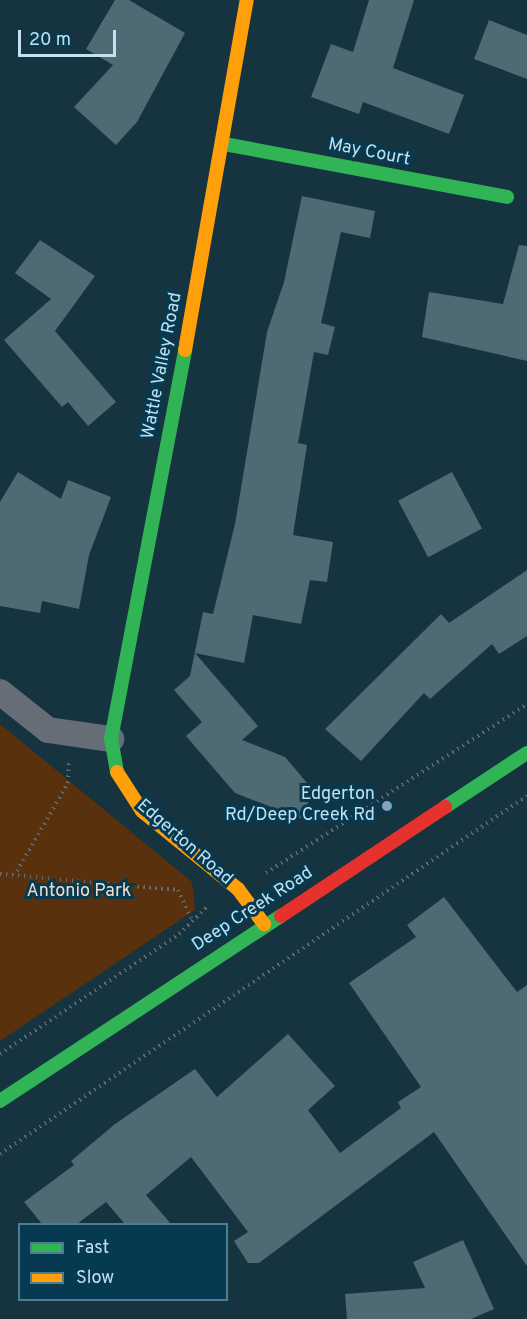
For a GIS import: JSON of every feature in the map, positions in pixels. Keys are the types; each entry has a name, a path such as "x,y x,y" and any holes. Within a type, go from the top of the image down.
{"street":[{"name":"Wattle Valley Road","path":"111,739 224,144 247,0"},
{"name":"May Court","path":"224,144 507,197"},
{"path":"0,692 48,730 82,737 111,739"},
{"name":"Edgerton Road","path":"111,739 119,782 142,811 238,889 264,924"},
{"name":"Deep Creek Road","path":"0,1101 264,924 527,753"}],"path":[{"path":"17,871 50,820 68,783 67,764 82,737"},
{"path":"0,1154 527,796"},
{"path":"0,874 17,871 178,890 191,918"}],"green space":[{"name":"Antonio Park","path":"0,724 192,882 195,910 0,1041"}],"building":[{"path":"115,0 129,0 185,33 137,122 116,145 74,107 113,65 86,49"},
{"path":"369,0 414,0 393,68 464,95 449,134 363,102 359,114 311,97 331,44 353,52"},
{"path":"489,20 527,35 527,79 474,59"},
{"path":"302,196 375,211 370,238 341,232 321,323 335,327 328,355 314,352 298,443 307,445 293,535 333,542 327,582 310,580 301,624 253,615 244,663 195,653 258,726 242,740 285,757 313,790 302,819 235,793 186,736 202,722 174,690 190,676 203,612 213,614 235,524 267,332 284,282"},
{"path":"40,240 95,276 55,331 116,402 88,426 68,402 62,407 4,340 51,299 15,273"},
{"path":"519,245 527,246 527,361 422,337 429,292 503,304"},
{"path":"18,472 61,499 68,480 111,497 89,555 79,609 42,601 40,613 0,606 0,502"},
{"path":"452,472 482,529 428,557 398,501"},
{"path":"527,570 527,636 499,654 492,644 430,699 424,693 361,761 325,729 441,614 449,623"},
{"path":"444,897 517,992 527,985 527,1266 434,1132 259,1263 248,1263 234,1241 248,1232 191,1157 146,1195 170,1223 124,1223 106,1202 78,1223 41,1223 24,1202 74,1165 71,1161 115,1124 195,1069 217,1097 288,1034 335,1086 308,1110 340,1153 401,1108 398,1102 421,1087 349,983 416,937 407,925"},
{"path":"463,1240 494,1309 471,1319 347,1319 345,1294 425,1288 413,1262"}],"traffic: fast":[{"path":"224,144 507,197"},
{"path":"117,772 111,739 185,350"},
{"path":"445,807 527,753"},
{"path":"0,1101 281,916"}],"traffic: slow":[{"path":"185,350 247,0"},
{"path":"117,772 142,811 238,889 264,924"}],"traffic: jam":[{"path":"281,916 445,807"}],"place":[{"name":"Edgerton Rd/Deep Creek Rd","path":"387,806"}]}
